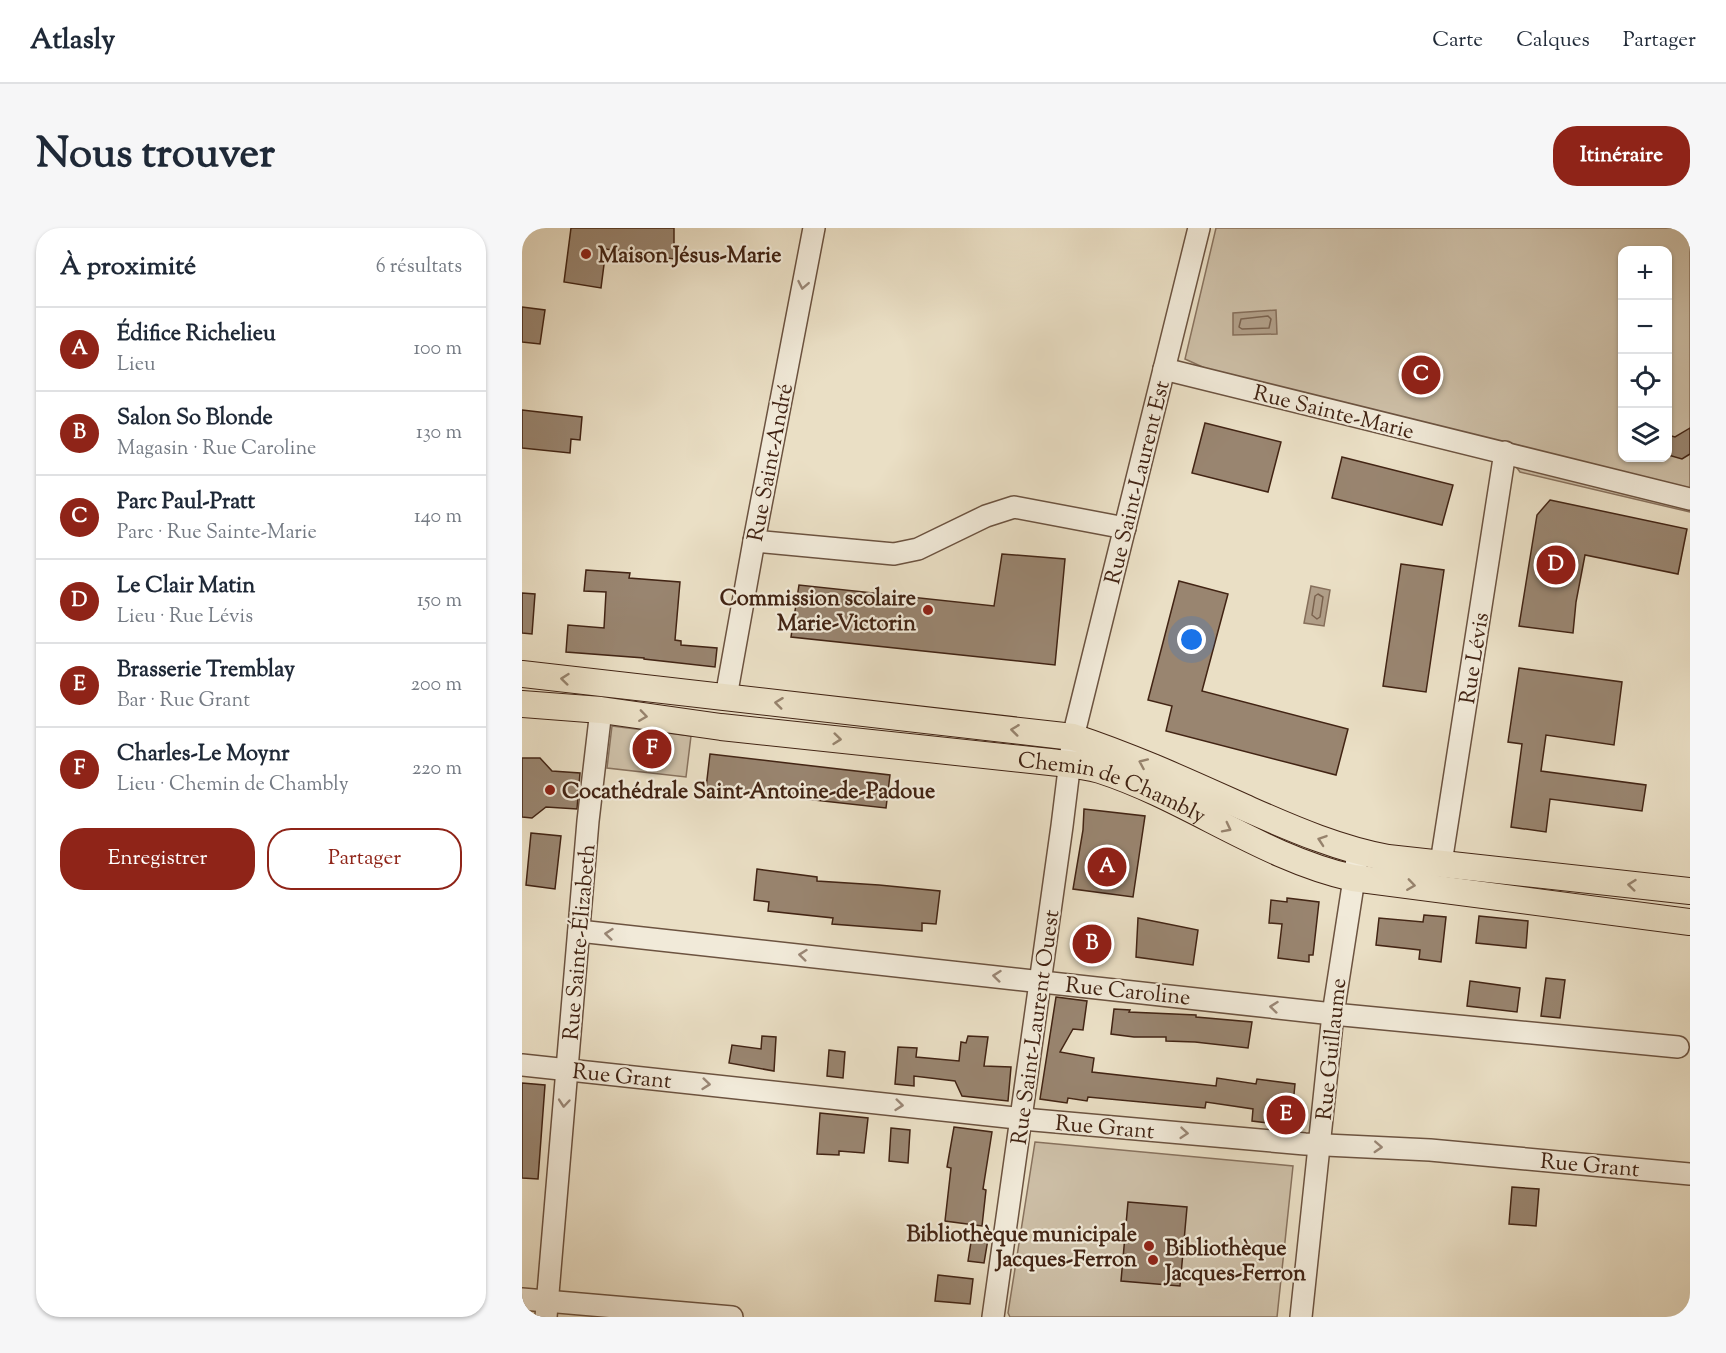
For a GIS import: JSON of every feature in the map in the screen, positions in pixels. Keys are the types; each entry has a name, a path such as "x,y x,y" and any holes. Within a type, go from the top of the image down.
{"main road":[{"name":"Chemin de Chambly","path":"522,674 1073,737 1115,750 1301,832 1358,853 1690,891"},
{"name":"Chemin de Chambly","path":"522,704 601,710 1098,769 1130,781 1286,855 1328,872 1353,878 1690,922"}],"street":[{"name":"Rue Saint-André","path":"726,697 814,228"},
{"name":"Rue Saint-Laurent Est","path":"1073,737 1200,228"},
{"name":"Rue Sainte-Marie","path":"1164,369 1690,499"},
{"name":"Rue Lévis","path":"1441,863 1505,452"},
{"path":"754,541 894,554 918,549 986,516 1014,507 1125,528"},
{"name":"Rue Sainte-Élizabeth","path":"547,1309 579,931 601,710"},
{"name":"Rue Saint-Laurent Ouest","path":"993,1317 1073,737"},
{"name":"Rue Guillaume","path":"1301,1317 1333,1014 1358,853"},
{"name":"Rue Caroline","path":"579,931 1333,1014 1678,1047"},
{"name":"Rue Grant","path":"522,1065 1021,1118 1320,1144 1430,1150 1690,1174"},
{"path":"522,1299 547,1309 732,1317"}],"shaded area":[{"path":"1216,228 1690,228 1690,512 1520,472 1505,452 1255,391 1185,359"},
{"path":"612,726 691,736 686,777 607,768"},
{"path":"1035,1142 1293,1166 1277,1317 1010,1317 1008,1313"}],"water":[{"path":"1276,310 1277,334 1233,335 1233,313"},
{"path":"1311,586 1330,590 1324,626 1304,623"}],"building":[{"name":"Maison Jésus-Marie","path":"571,228 674,228 674,259 606,249 601,288 564,282"},
{"path":"522,307 545,310 540,344 522,342"},
{"path":"522,410 582,417 580,440 571,439 570,453 522,448"},
{"path":"1205,423 1281,442 1268,492 1192,473"},
{"path":"1690,428 1690,454 1682,459 1672,456 1672,436 1675,437"},
{"path":"1342,457 1453,485 1442,525 1332,498"},
{"path":"1550,500 1687,529 1678,574 1585,555 1573,633 1519,626 1537,515"},
{"name":"Commission scolaire Marie-Victorin","path":"1002,554 1065,559 1055,665 791,637 799,585 994,606"},
{"path":"1401,564 1444,570 1426,692 1383,686"},
{"path":"586,570 630,573 629,578 680,582 675,640 681,641 681,645 717,648 715,667 644,658 566,652 568,625 604,628 606,592 584,591"},
{"path":"1179,581 1228,594 1202,691 1348,729 1336,775 1166,731 1172,706 1148,700"},
{"path":"522,593 535,594 532,634 522,633"},
{"path":"1519,668 1622,682 1614,745 1546,735 1541,771 1646,785 1642,811 1550,799 1546,832 1511,827 1522,744 1508,742"},
{"path":"710,754 890,775 886,808 706,788"},
{"name":"Cocathédrale Saint-Antoine-de-Padoue","path":"522,758 540,758 552,771 580,773 577,809 546,807 532,818 522,817"},
{"path":"1084,809 1145,816 1133,897 1073,889 1083,830"},
{"path":"531,833 561,836 555,889 526,885"},
{"path":"757,869 817,877 817,881 940,891 936,924 922,923 922,931 832,924 833,918 768,911 769,902 754,900"},
{"path":"1287,898 1319,902 1313,955 1309,955 1309,962 1278,958 1282,924 1269,923 1271,900 1287,902"},
{"path":"1424,915 1446,917 1441,962 1419,959 1420,950 1376,945 1379,918 1423,922"},
{"path":"1479,916 1528,921 1526,948 1476,943"},
{"path":"1138,918 1198,930 1193,965 1136,957"},
{"path":"1086,934 1101,937 1098,952 1084,950"},
{"path":"1546,978 1565,980 1560,1018 1541,1016"},
{"path":"1470,981 1520,988 1517,1012 1467,1006"},
{"path":"1056,997 1087,1001 1083,1030 1073,1029 1060,1052 1094,1058 1092,1072 1216,1086 1217,1078 1256,1084 1257,1079 1295,1084 1291,1126 1252,1121 1253,1109 1206,1102 1205,1108 1088,1097 1087,1101 1068,1098 1067,1103 1040,1099"},
{"path":"1114,1009 1252,1022 1248,1048 1166,1041 1166,1037 1111,1034"},
{"path":"762,1036 776,1037 774,1071 729,1063 732,1045 761,1049"},
{"path":"968,1036 988,1037 984,1066 1011,1067 1008,1101 962,1096 955,1081 914,1076 914,1086 895,1084 898,1047 917,1048 916,1057 959,1061 961,1042 966,1043"},
{"path":"829,1050 845,1052 843,1078 827,1076"},
{"path":"522,1083 545,1085 538,1179 522,1178"},
{"path":"820,1113 868,1118 864,1153 839,1151 839,1155 817,1154"},
{"path":"954,1127 992,1132 983,1189 986,1190 982,1226 945,1221 951,1168 947,1167"},
{"path":"891,1128 910,1130 908,1163 889,1161"},
{"path":"1512,1187 1539,1189 1536,1226 1509,1224"},
{"name":"Bibliothèque Jacques-Ferron","path":"1128,1202 1187,1207 1180,1286 1121,1281"},
{"path":"972,1236 988,1239 984,1263 968,1261"},
{"path":"938,1275 973,1279 970,1304 935,1301"}],"place":[{"name":"Maison Jésus-Marie","path":"586,254"},
{"name":"Parc Paul-Pratt","path":"1421,375"},
{"name":"Le Clair Matin","path":"1556,565"},
{"name":"Commission scolaire Marie-Victorin","path":"928,610"},
{"name":"Charles-Le Moynr","path":"652,749"},
{"name":"Cocathédrale Saint-Antoine-de-Padoue","path":"550,790"},
{"name":"Édifice Richelieu","path":"1107,867"},
{"name":"Salon So Blonde","path":"1092,944"},
{"name":"Brasserie Tremblay","path":"1286,1115"},
{"name":"Bibliothèque municipale Jacques-Ferron","path":"1149,1246"},
{"name":"Bibliothèque Jacques-Ferron","path":"1153,1260"}]}
